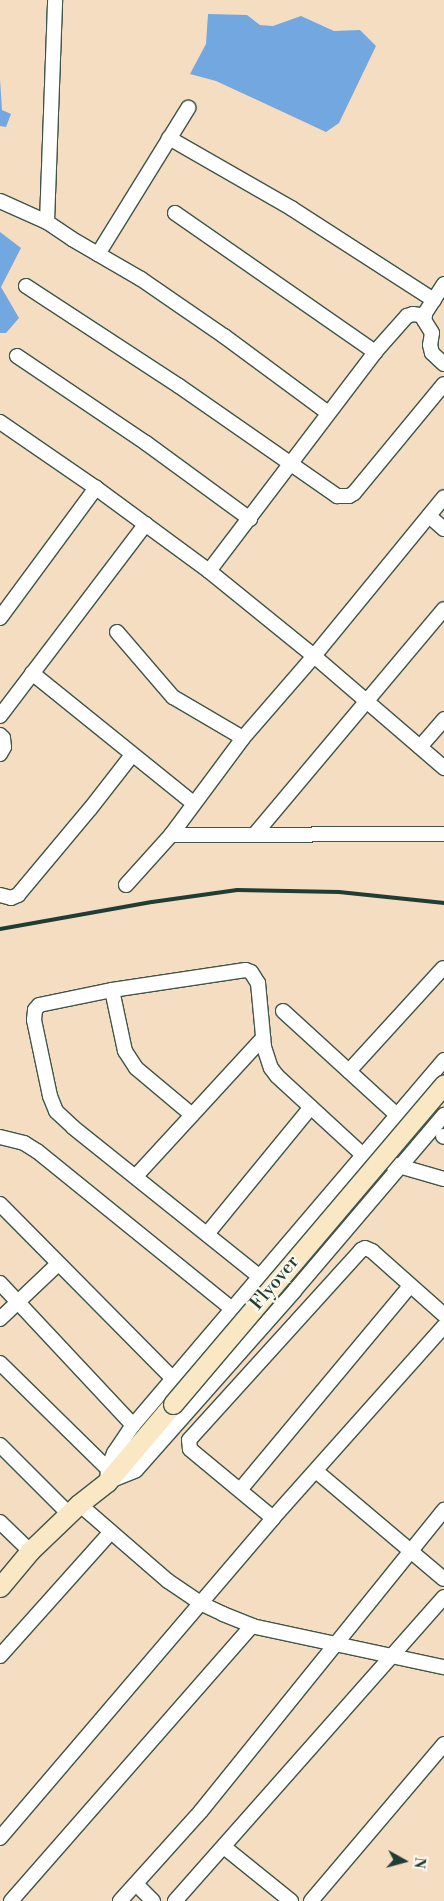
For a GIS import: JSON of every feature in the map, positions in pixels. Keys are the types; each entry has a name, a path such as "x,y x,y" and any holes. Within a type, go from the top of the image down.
{"main road":[{"name":"Flyover","path":"0,1587 30,1551 107,1476 173,1404 444,1084"}],"street":[{"path":"48,222 55,0"},
{"path":"98,254 188,108"},
{"path":"168,138 291,208 434,300"},
{"path":"0,202 48,222 141,279 328,413"},
{"path":"175,213 375,352"},
{"path":"444,284 424,316 424,320 432,333 430,349 444,364"},
{"path":"26,286 178,386 337,496 349,496 354,493 444,384"},
{"path":"209,571 375,352 407,316 414,314 424,316"},
{"path":"17,356 146,443 250,519"},
{"path":"0,422 96,488 209,571 314,656 444,768"},
{"path":"0,618 96,488"},
{"path":"126,885 170,835 243,738 314,656 444,497"},
{"path":"429,516 444,529"},
{"path":"0,716 146,524"},
{"path":"256,833 444,609"},
{"path":"117,632 173,697 243,738"},
{"path":"32,673 193,802"},
{"path":"420,747 444,719"},
{"path":"0,735 3,738 4,747 0,754"},
{"path":"0,895 10,898 18,895 90,809 132,754"},
{"path":"170,835 256,833 444,834"},
{"path":"349,1071 443,968"},
{"path":"260,1276 72,1127 56,1110 50,1096 34,1020 35,1010 39,1005 112,990 246,970 251,972 258,983 263,1038 271,1068 310,1107 364,1156 444,1179"},
{"path":"112,990 122,1043 130,1059 136,1068 192,1115"},
{"path":"283,1011 397,1116"},
{"path":"136,1176 263,1038"},
{"path":"107,1476 114,1453 133,1425 171,1377 364,1156 444,1060"},
{"path":"207,1234 310,1107"},
{"path":"107,1476 136,1470 295,1290 444,1115"},
{"path":"0,1137 24,1142 231,1308"},
{"path":"0,1204 171,1377"},
{"path":"273,1518 190,1449 189,1440 361,1250 366,1248 372,1251 444,1315"},
{"path":"0,1318 58,1264"},
{"path":"0,1283 133,1425"},
{"path":"240,1490 410,1286"},
{"path":"0,1838 202,1604 273,1518 444,1326"},
{"path":"0,1363 107,1476"},
{"path":"0,1445 74,1509 110,1532 168,1581 202,1604 252,1626 444,1667"},
{"path":"316,1471 444,1579"},
{"path":"120,1901 207,1803 444,1510"},
{"path":"0,1522 30,1551"},
{"path":"0,1656 110,1532"},
{"path":"175,1901 390,1656 444,1598"},
{"path":"11,1901 252,1626"},
{"path":"311,1901 444,1744"},
{"path":"224,1847 291,1901"},
{"path":"136,1884 153,1901"}],"water":[{"path":"208,14 247,15 260,25 273,26 301,16 334,31 360,30 376,46 339,123 326,132 216,81 190,74 206,44"},
{"path":"0,79 2,110 11,114 6,127 0,126"},
{"path":"0,232 21,248 1,287 19,318 6,333 0,333"}],"railway":[{"path":"0,929 152,902 237,890 339,892 444,903"}]}
